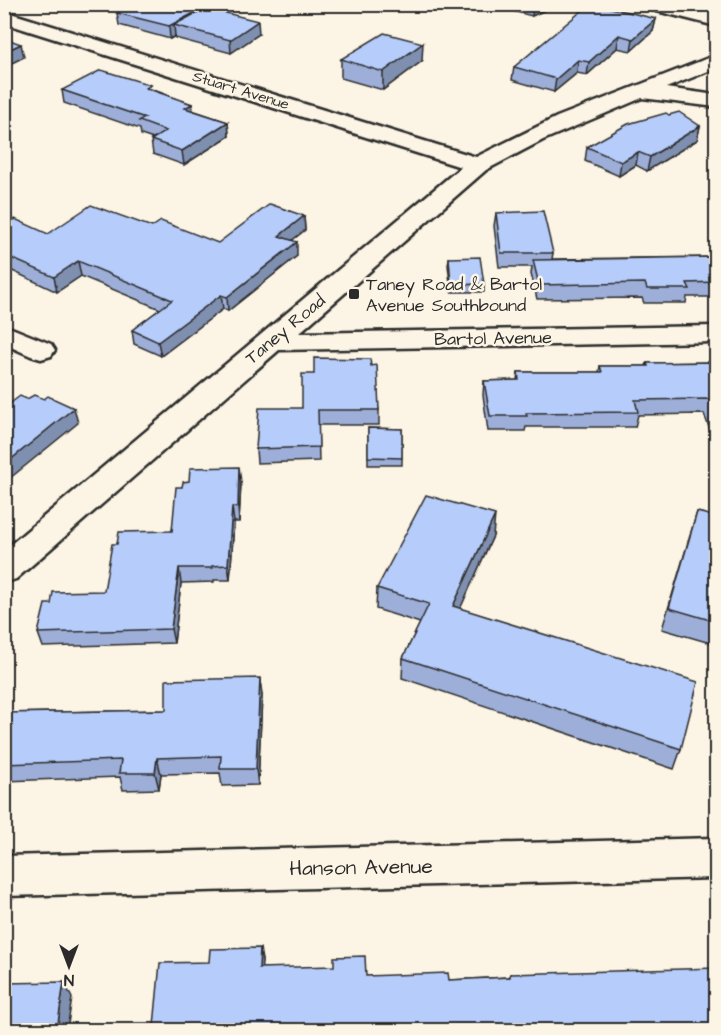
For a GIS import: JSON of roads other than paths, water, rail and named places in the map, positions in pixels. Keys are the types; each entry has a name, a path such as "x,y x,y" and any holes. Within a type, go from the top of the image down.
{"street":[{"path":"652,4 717,20"},
{"name":"Stuart Avenue","path":"4,17 478,165"},
{"name":"Taney Road","path":"4,570 478,165 529,137 717,61"},
{"path":"641,92 717,101"},
{"path":"4,333 41,350"},
{"name":"Bartol Avenue","path":"269,342 717,334"},
{"name":"Hanson Avenue","path":"4,876 717,858"}],"place":[{"name":"Taney Road & Bartol Avenue Southbound","path":"354,294"}]}
